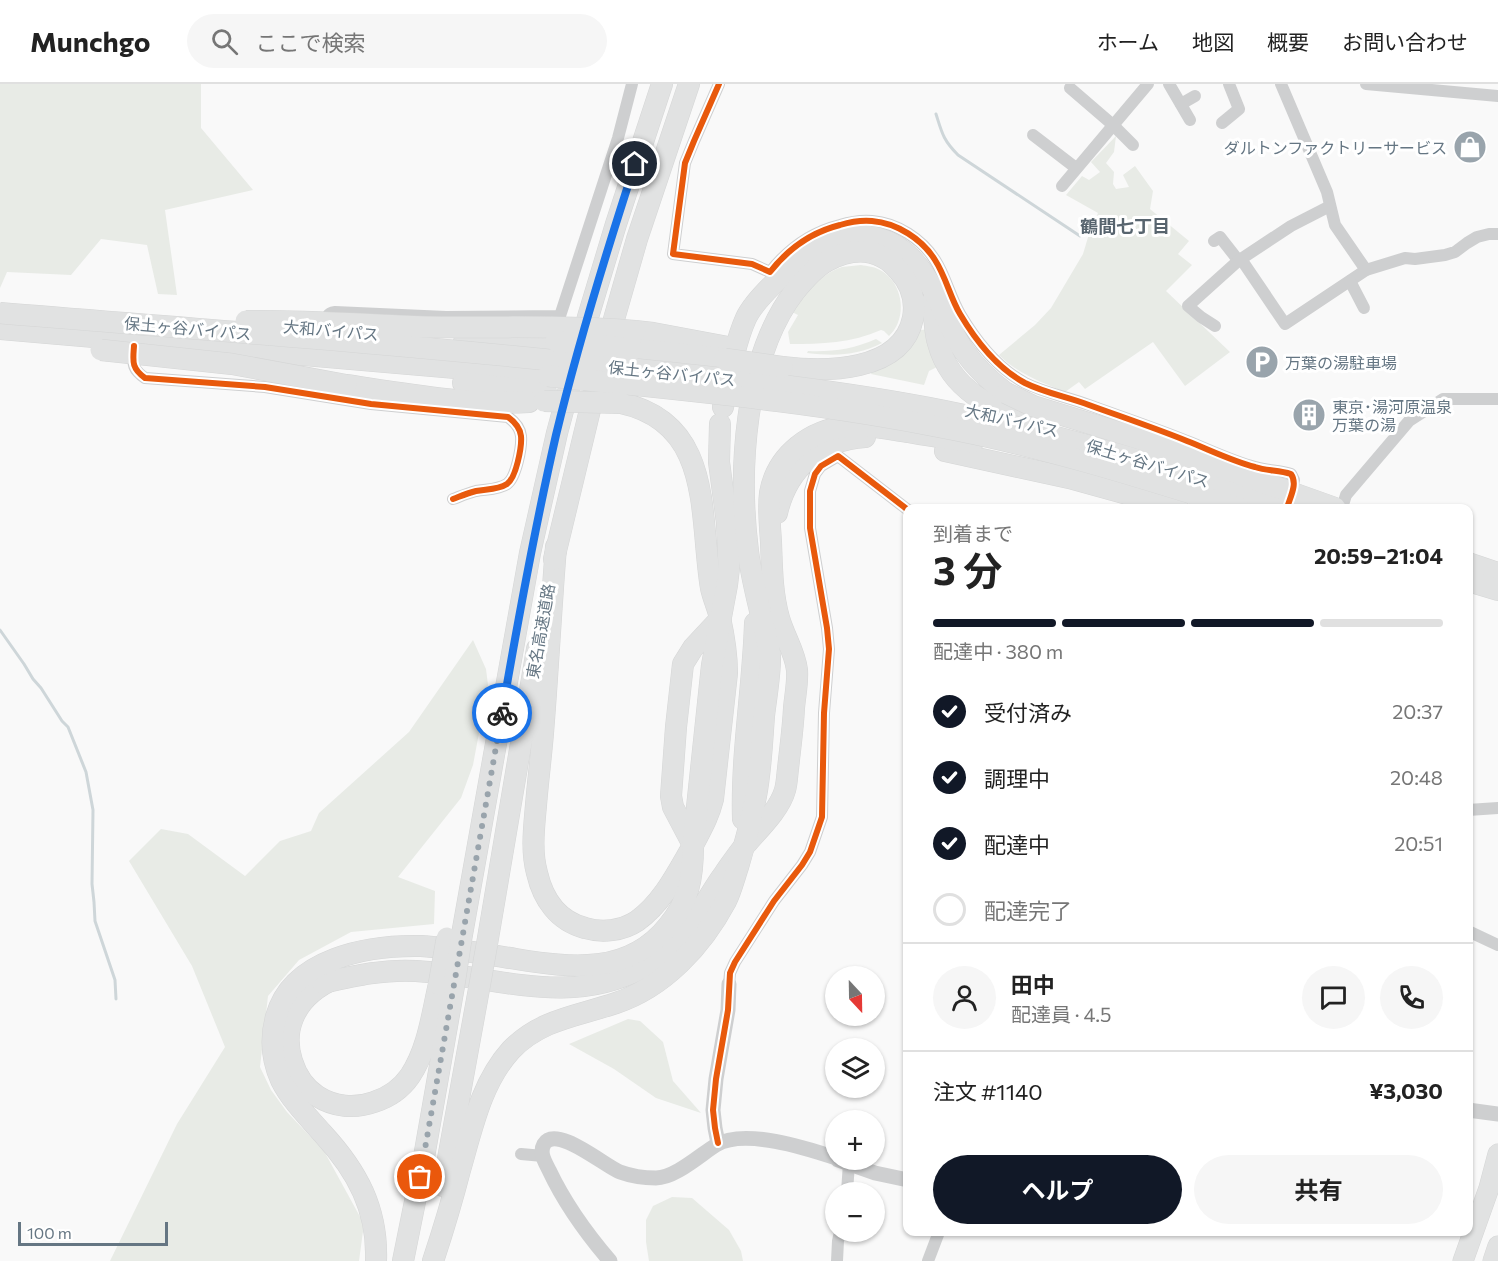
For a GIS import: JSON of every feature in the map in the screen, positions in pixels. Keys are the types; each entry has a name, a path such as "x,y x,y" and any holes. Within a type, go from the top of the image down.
{"highway":[{"name":"東名高速道路","path":"403,1261 424,1157 454,939 487,795 530,553 557,433 588,317 662,84"},
{"name":"東名高速道路","path":"428,1261 479,989 556,547 614,318 640,228 689,84"},
{"path":"727,523 719,462 720,410 746,318 754,304 818,247 836,239 854,235 872,235 898,246 904,252 921,270 930,284 963,350 983,375 1006,393 1033,406 1150,442 1324,504"},
{"path":"446,985 419,1060 402,1087 387,1098 365,1106 350,1107 337,1104 316,1095 298,1074 289,1045 293,1018 310,993 323,984 366,973 388,971 434,973 530,987 588,987 623,977 659,958 692,924 714,887 779,805 785,792 792,735 797,672 795,658 776,624 749,555 745,521 744,484 747,430 760,361 781,313 802,282 826,262 855,252 878,254 888,260 899,271 911,290 914,310 912,324 906,336 885,356 871,361 820,363 781,368 726,359 633,346 555,346 464,342"},
{"path":"921,270 929,290 937,341 952,374 962,386 979,398 1007,413 1045,427"},
{"path":"376,1261 371,1214 355,1174 293,1099 275,1063 272,1043 279,1008 288,992 300,978 314,968 360,951 404,945 437,947 569,966 586,966 618,961 633,955 662,935 673,921 691,884 693,867 693,845 671,796 683,664 693,648 720,619 729,568 727,523 729,457 741,372 757,320 789,271"},
{"name":"大和バイパス","path":"0,305 325,329 464,342"},
{"name":"保土ヶ谷バイパス","path":"0,313 553,360 711,377 869,398 1033,430 1115,452 1280,504"},
{"path":"126,323 297,320 414,326 590,327 633,346 670,336 726,359"},
{"name":"保土ヶ谷バイパス","path":"0,329 548,376 721,394 866,414 941,427 1031,447 1112,468 1226,504"},
{"name":"大和バイパス","path":"0,337 307,361"},
{"path":"0,337 232,364 346,385 463,400 519,402 546,392"},
{"path":"307,361 372,373 546,392 624,397 720,410"},
{"name":"大和バイパス","path":"781,368 880,392 1045,427 1281,504"},
{"path":"556,547 543,732 533,833 535,864 545,896 562,917 581,927 599,931 614,930 632,924 648,913 662,897 709,816 713,799 727,673 727,657 720,619 711,589 700,492 690,457 676,435 656,416 624,397"},
{"name":"大和バイパス","path":"772,407 877,421 988,444 1067,464 1200,504"},
{"path":"771,543 770,492 776,473 789,454 821,432 847,426 866,426 988,444"},
{"path":"744,847 742,793 753,664 771,543 780,501 788,483 800,466 811,457 842,441 862,437 882,438 1051,473 1165,504"},
{"path":"1473,559 1487,566"},
{"path":"1473,582 1498,590"},
{"path":"1473,590 1498,597"},
{"path":"765,591 776,656"},
{"path":"433,1261 473,1127 492,1075 501,1062 513,1048 543,1026 631,998 651,987 683,960 700,940 727,900 744,847 757,793 776,656 776,624"},
{"path":"1473,1232 1498,1154"},
{"path":"1477,1261 1498,1200"},
{"path":"1463,1261 1472,1236"},
{"path":"1493,1261 1498,1246"}],"street":[{"path":"325,329 327,316 335,312 446,317 560,316 618,138 632,84"},
{"path":"719,84 685,164 673,255 753,264 770,272 784,255 810,237 830,227 865,220 893,226 909,234 934,258 960,314 990,356 1012,375 1039,389 1185,440 1238,462 1256,468 1291,474 1294,486 1291,504"},
{"path":"1062,186 1148,84"},
{"path":"1169,84 1190,120"},
{"path":"1222,123 1239,109 1229,84"},
{"path":"1281,84 1327,192 1335,225 1366,270"},
{"path":"1366,84 1498,96"},
{"path":"1070,88 1133,145"},
{"path":"1181,104 1195,96"},
{"path":"1034,135 1076,168"},
{"path":"1215,326 1188,306 1240,260 1292,226 1330,206"},
{"path":"1214,241 1220,237 1240,260 1285,324 1366,270 1405,258 1445,255 1455,252 1477,237 1498,234"},
{"path":"1350,280 1364,308"},
{"path":"134,346 133,364 137,372 145,378 265,387 371,404 508,417 519,429 521,438 516,471 509,483 501,487 474,491 453,499"},
{"path":"1343,504 1346,495 1409,421 1443,399 1498,399"},
{"path":"718,1143 713,1110 728,1010 730,973 774,901 810,852 822,817 824,713 829,649 810,528 810,491 815,474 821,466 837,456 903,506"},
{"path":"1473,810 1498,808"},
{"path":"1473,934 1498,945"},
{"path":"1473,1111 1498,1114"},
{"path":"610,1261 564,1200 543,1156 543,1147 546,1142 558,1138 568,1141 619,1172 646,1178 660,1178 678,1170 718,1143 730,1139 758,1139 825,1155"},
{"path":"521,1154 543,1156"},
{"path":"867,1170 903,1179"},
{"path":"928,1261 937,1236"},
{"path":"837,1261 838,1242"}],"shaded area":[{"path":"0,84 201,84 201,128 253,190 165,210 177,295 158,294 147,245 101,239 71,275 7,272 0,288"},
{"path":"1116,136 1114,152 1106,163 1114,172 1113,184 1116,189 1129,187 1123,175 1135,166 1153,191 1150,209 1189,241 1178,254 1192,265 1166,291 1230,352 1185,386 1153,342 1085,389 1079,382 1065,392 1022,372 999,355 1035,325 1051,308 1083,254 1098,213 1066,195 1082,176 1089,180 1100,172 1091,162"},
{"path":"861,265 873,267 887,274 899,294 900,318 890,335 881,330 848,340 790,344 788,332 798,315 792,312 808,292 834,270"},
{"path":"929,329 939,366 929,371 924,385 871,374 872,371 896,361 912,345 921,330"},
{"path":"876,339 882,343 854,353 827,355 807,353 808,351 851,347"},
{"path":"473,640 486,669 488,685 473,765 461,798 398,877 435,891 434,924 351,932 299,960 268,996 260,1067 271,1090 287,1112 324,1151 364,1224 359,1261 110,1261 177,1124 225,1047 192,966 129,861 161,829 188,834 245,876 280,841 311,831 319,813 409,732"},
{"path":"628,1019 640,1021 663,1042 673,1081 701,1113 656,1098 614,1069 569,1044"},
{"path":"672,1197 692,1198 729,1230 741,1251 743,1261 649,1261 646,1220 653,1206"}],"waterway":[{"path":"936,114 944,136 958,155 1080,236"},
{"path":"0,630 68,727 86,772 93,810 92,884 95,921 115,980 116,999"}],"cycle path":[{"path":"719,84 685,163 673,254 752,264 770,272 801,242 830,228 864,221 891,225 908,233 930,252 966,324 988,353 1005,370 1040,390 1151,427 1238,462 1291,474 1294,486 1288,504"},
{"path":"134,346 134,364 137,371 145,378 265,387 371,404 508,417 517,425 521,436 518,462 510,481 500,487 476,491 453,499"},
{"path":"718,1143 713,1110 728,1010 730,973 774,901 810,852 822,817 824,713 829,649 810,528 810,491 815,474 821,466 838,456 903,506"}],"way so far":[{"path":"420,1177 502,713"}],"place":[{"name":"ダルトンファクトリーサービス","path":"1470,147"},
{"name":"万葉の湯駐車場","path":"1262,362"},
{"name":"東京･湯河原温泉 万葉の湯","path":"1309,415"}],"district":[{"name":"鶴間七丁目","path":"1125,226"}],"route":[{"path":"502,713 530,553 557,433 588,317 635,164"}]}
